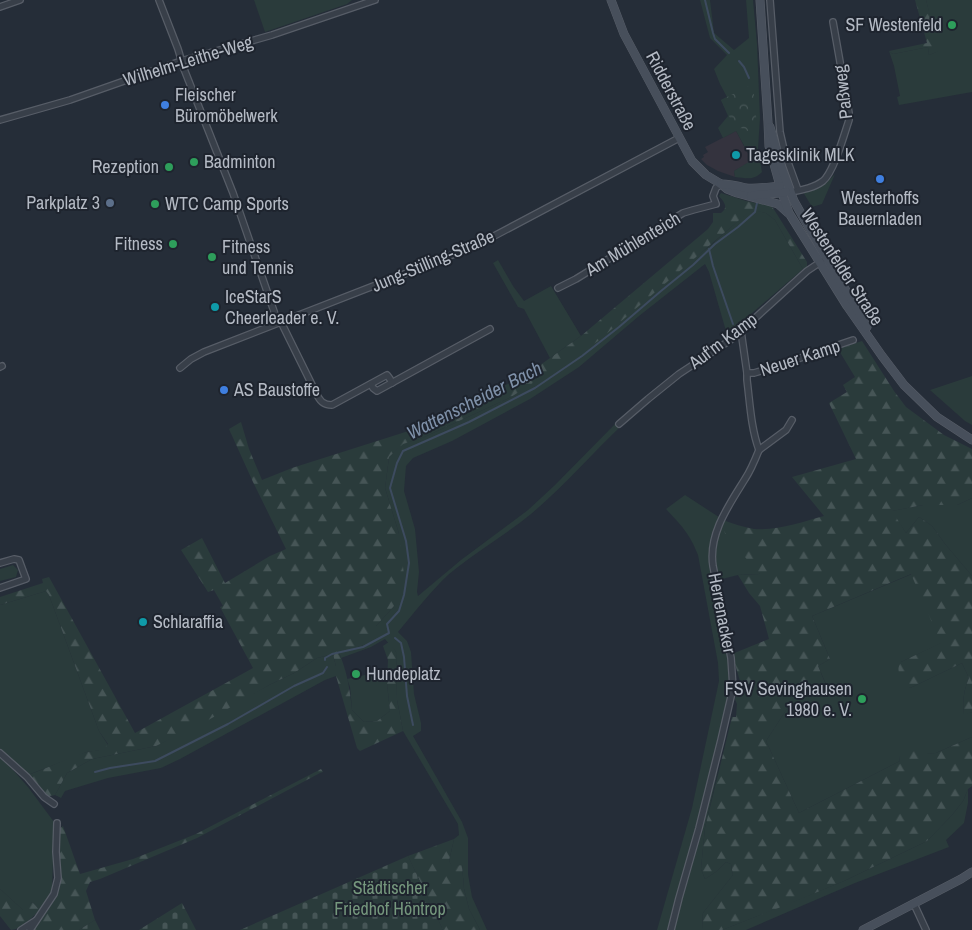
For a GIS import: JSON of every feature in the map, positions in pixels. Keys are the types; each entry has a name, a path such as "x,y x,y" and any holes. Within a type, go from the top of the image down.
{"street":[{"path":"0,7 20,0"},
{"path":"159,0 181,61 234,193 279,323 323,403 332,405 371,384 376,390 392,383 490,329"},
{"name":"Wilhelm-Leithe-Weg","path":"0,120 63,102 181,61 272,35 374,0"},
{"name":"Ridderstraße","path":"611,0 628,42 688,155 698,168 727,189 778,204 789,213"},
{"name":"Westenfelder Straße","path":"760,0 769,146 787,190 803,217 823,260"},
{"path":"770,0 780,132 785,154 787,190"},
{"name":"Paßweg","path":"787,190 820,183 829,175 849,120 833,22"},
{"name":"Westenfelder Straße","path":"768,122 787,190 789,213 854,302 882,356 904,385 937,417 972,440"},
{"name":"Jung-Stilling-Straße","path":"180,368 204,352 479,244 679,138"},
{"name":"Ridderstraße","path":"722,184 747,188 787,190"},
{"name":"Am Mühlenteich","path":"558,288 576,279 683,213 716,204 713,196 716,188 722,184"},
{"name":"Ridderstraße","path":"749,196 787,190"},
{"name":"Auf'm Kamp","path":"619,424 679,374 732,339 807,271 823,260"},
{"path":"741,331 755,440 760,450"},
{"name":"Neuer Kamp","path":"747,373 754,373 774,367 853,340"},
{"name":"Herrenacker","path":"671,930 699,828 733,688 731,658 713,566 712,546 725,512 760,450 786,430 792,420"},
{"path":"0,563 14,558 19,560 26,579 0,588"},
{"path":"0,754 27,777 44,798 54,804"},
{"path":"30,930 54,894 58,878 56,852 57,824"},
{"path":"863,930 972,872"},
{"path":"914,904 926,930"},
{"path":"20,930 37,920"}],"shaded area":[{"path":"736,131 752,161 734,171 735,177 718,171 701,159 708,152 705,147"}],"green space":[{"path":"254,0 352,0 347,4 265,32"},
{"path":"700,0 710,0 714,33 734,50 749,38 746,0 753,0 760,118 758,149 762,172 753,178 735,177 734,171 752,160 736,131 723,138 718,128 728,116 721,100 727,97 714,69 727,55 710,38"},
{"path":"915,0 926,0 939,51 929,55 928,47 893,54 889,51 927,43"},
{"name":"SF Westenfeld","path":"926,0 972,0 972,92 899,105 897,97 900,96 889,51 893,54 928,47 929,55 938,51"},
{"path":"753,84 757,126 748,131 741,128 736,130 721,100"},
{"path":"835,174 822,204 812,207 803,192 825,184"},
{"path":"721,193 771,206 807,262 807,267 803,269 775,220 766,213 751,210 598,341 511,397 422,438 403,444 389,457 385,488 399,534 405,583 394,606 376,626 380,634 364,645 339,653 348,681 352,710 364,722 377,721 390,711 387,683 388,660 383,646 389,642 396,652 397,700 403,731 360,751 357,748 336,676 333,654 317,658 294,673 269,685 205,722 156,746 92,759 67,773 55,795 44,797 28,775 80,754 101,750 108,744 99,731 49,595 46,591 0,605 0,597 43,583 42,579 49,577 135,733 253,668 220,607 223,606 214,590 208,592 181,550 202,538 225,583 270,556 286,549 229,429 241,422 249,449 262,480 292,468 418,428 450,415 536,368 581,336 708,229 713,222 713,213 721,213 725,209 724,202 719,196"},
{"path":"751,209 766,213 775,220 803,269 737,326 728,338 705,264 639,316 579,367 530,399 452,441 413,458 406,466 404,491 415,529 419,572 418,596 461,560 528,510 617,422 621,426 543,504 448,575 428,595 398,632 407,641 411,652 414,694 421,723 421,731 413,736 462,822 468,838 468,874 472,897 487,930 480,930 469,909 464,889 462,865 452,867 449,861 454,839 459,835 458,824 403,731 397,700 396,652 385,639 371,647 341,658 339,652 364,645 376,626 394,606 399,534 385,488 389,457 402,444 422,438 511,397 711,245"},
{"path":"498,260 524,301 551,286 581,336 550,358 524,309 518,307 493,263"},
{"path":"862,341 906,407 944,435 972,449 972,498 957,505 923,505 892,511 906,533 919,517 932,526 972,576 972,712 964,715 964,696 969,678 962,663 910,688 900,676 898,669 901,662 941,643 911,574 812,616 830,659 818,666 829,692 788,707 766,741 799,813 900,761 899,757 918,749 923,754 936,753 972,737 972,786 968,789 963,801 952,815 927,841 844,881 786,905 722,930 702,930 703,913 733,875 731,864 726,862 705,879 701,869 705,828 732,717 736,717 737,704 735,699 740,681 732,654 769,639 760,606 738,575 760,574 743,555 751,538 725,534 723,520 754,529 772,529 824,516 792,477 856,459 829,403 847,392 843,385 855,377 838,349"},
{"path":"972,376 972,425 930,390"},
{"path":"685,495 751,538 760,574 738,575 718,580 729,653 731,683 728,704 670,930 657,930 692,808 719,681 718,663 698,555 685,530 666,509"},
{"path":"972,498 972,576 932,526 919,517 906,533 891,511 923,505 957,505"},
{"path":"13,565 18,570 16,577 0,581 0,569"},
{"name":"FSV Sevinghausen 1980 e. V.","path":"912,574 942,643 901,662 910,688 962,663 969,678 963,709 964,714 972,712 972,737 936,753 899,757 900,761 799,813 766,741 788,707 829,691 818,666 830,659 812,616"},
{"path":"46,591 99,731 108,745 103,750 87,752 28,775 0,751 0,605"},
{"path":"333,654 336,676 325,680 180,759 161,768 108,778 65,791 61,798 55,795 67,773 92,759 156,746 294,673 317,658"},
{"path":"387,670 390,711 377,721 364,722 352,710 350,687 347,679"},
{"path":"0,758 28,787 54,822 52,894 40,910 32,902 24,911 0,889"},
{"path":"719,766 705,828 701,869 705,879 726,862 731,864 733,875 703,913 702,930 672,930 709,799"},
{"path":"321,769 323,772 197,838 90,882 86,891 95,920 79,930 33,930 57,894 58,830 63,826 80,874 133,859 196,834"},
{"path":"968,789 968,803 964,823 946,840 949,847 855,883 746,930 722,930 844,881 927,841 952,815 963,801"},
{"path":"454,839 449,861 452,866 462,865 464,889 469,909 480,930 443,930 408,856"},
{"name":"Städtischer Friedhof Höntrop","path":"408,856 443,930 240,930"},
{"path":"0,889 23,910 32,902 40,910 23,925 11,930 0,916"},
{"path":"182,903 196,930 139,930"},
{"path":"95,920 100,930 79,930"}],"waterway":[{"path":"705,0 715,39 729,53"},
{"path":"739,61 749,78"},
{"name":"Wattenscheider Bach","path":"325,660 325,658 332,654 363,647 389,633 387,624 399,611 404,595 409,563 406,541 390,488 397,463 403,451 469,422 535,388 582,356 693,265 715,244 738,227 755,212 757,203"},
{"path":"709,249 733,324"},
{"path":"395,638 401,643 404,657 407,696 413,725"},
{"name":"Wattenscheider Bach","path":"95,772 155,761 228,724 294,686 323,673 327,667"}],"place":[{"name":"SF Westenfeld","path":"952,25"},
{"name":"Fleischer Büromöbelwerk","path":"165,105"},
{"name":"Tagesklinik MLK","path":"736,155"},
{"name":"Badminton","path":"194,162"},
{"name":"Rezeption","path":"169,167"},
{"name":"Westerhoffs Bauernladen","path":"880,179"},
{"name":"Parkplatz 3","path":"110,203"},
{"name":"WTC Camp Sports","path":"155,204"},
{"name":"Fitness","path":"173,244"},
{"name":"Fitness und Tennis","path":"212,257"},
{"name":"IceStarS Cheerleader e. V.","path":"215,307"},
{"name":"AS Baustoffe","path":"224,390"},
{"name":"Schlaraffia","path":"143,622"},
{"name":"Hundeplatz","path":"356,674"},
{"name":"FSV Sevinghausen 1980 e. V.","path":"862,699"}]}
